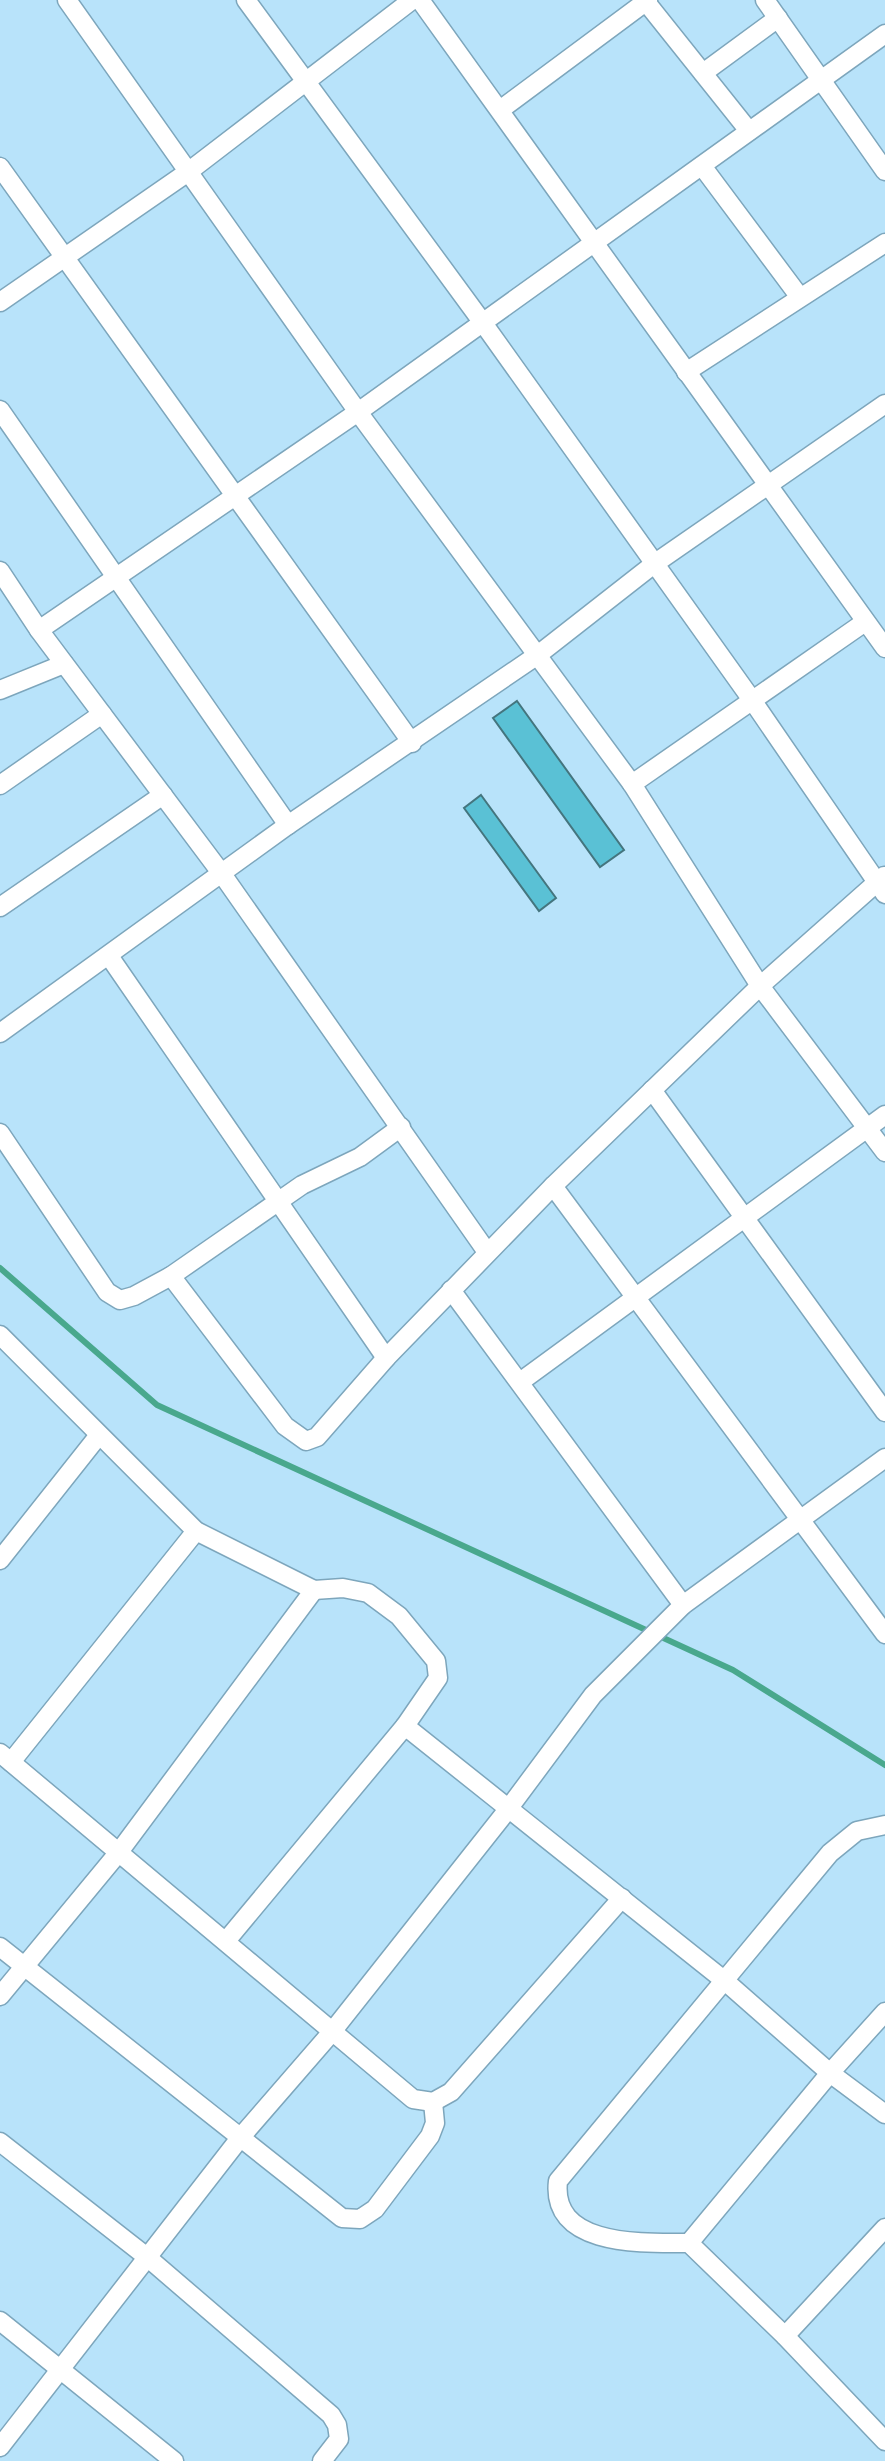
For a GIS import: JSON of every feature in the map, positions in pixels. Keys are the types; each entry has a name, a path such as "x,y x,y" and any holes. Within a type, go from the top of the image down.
{"street":[{"path":"67,0 358,412 539,654 632,784 760,986 885,1153"},
{"path":"171,1276 285,1426 306,1441 317,1437 386,1358 553,1186 760,986 882,884 483,323 246,0"},
{"path":"0,302 188,172 412,0"},
{"path":"420,0 596,243 767,488 885,648"},
{"path":"765,0 885,171"},
{"path":"500,110 647,1 750,131"},
{"path":"703,73 778,18"},
{"path":"39,630 358,412 885,34"},
{"path":"0,166 412,743"},
{"path":"702,166 799,296"},
{"path":"686,372 799,296 885,243"},
{"path":"0,1033 288,825 539,654 654,564 884,407"},
{"path":"0,410 288,825"},
{"path":"0,570 39,630 222,874 487,1252"},
{"path":"632,784 865,622"},
{"path":"0,690 64,664"},
{"path":"0,785 102,714"},
{"path":"0,907 163,795"},
{"path":"108,956 386,1358"},
{"path":"652,1090 885,1412"},
{"path":"520,1382 885,1115"},
{"path":"0,1133 107,1292 120,1300 171,1276 317,1176 360,1157 401,1127"},
{"path":"553,1186 885,1634"},
{"path":"451,1290 683,1605"},
{"path":"0,1335 196,1531 314,1590 343,1588 368,1594 399,1616 436,1661 438,1678 405,1726 226,1941"},
{"path":"0,1560 99,1435"},
{"path":"0,2447 240,2138 331,2033 509,1808 593,1695 683,1605 885,1458"},
{"path":"196,1531 6,1758 413,2099 433,2102 451,2092 622,1899"},
{"path":"0,1996 119,1852 314,1590"},
{"path":"405,1726 725,1981 830,2073 885,2114"},
{"path":"885,1825 857,1831 830,1853 558,2182 556,2196 564,2216 584,2231 629,2244 689,2243 785,2336 885,2441"},
{"path":"0,1947 342,2218 360,2219 375,2209 429,2136 435,2123 433,2102"},
{"path":"689,2243 830,2073 885,2012"},
{"path":"0,2142 147,2257 331,2415 337,2425 339,2440 322,2461"},
{"path":"785,2336 885,2228"},
{"path":"0,2321 174,2461"}],"building":[{"path":"517,701 624,850 600,867 493,718"},
{"path":"481,795 556,898 539,911 464,808"}],"waterway":[{"path":"0,1268 157,1405 733,1670 885,1765"}]}
